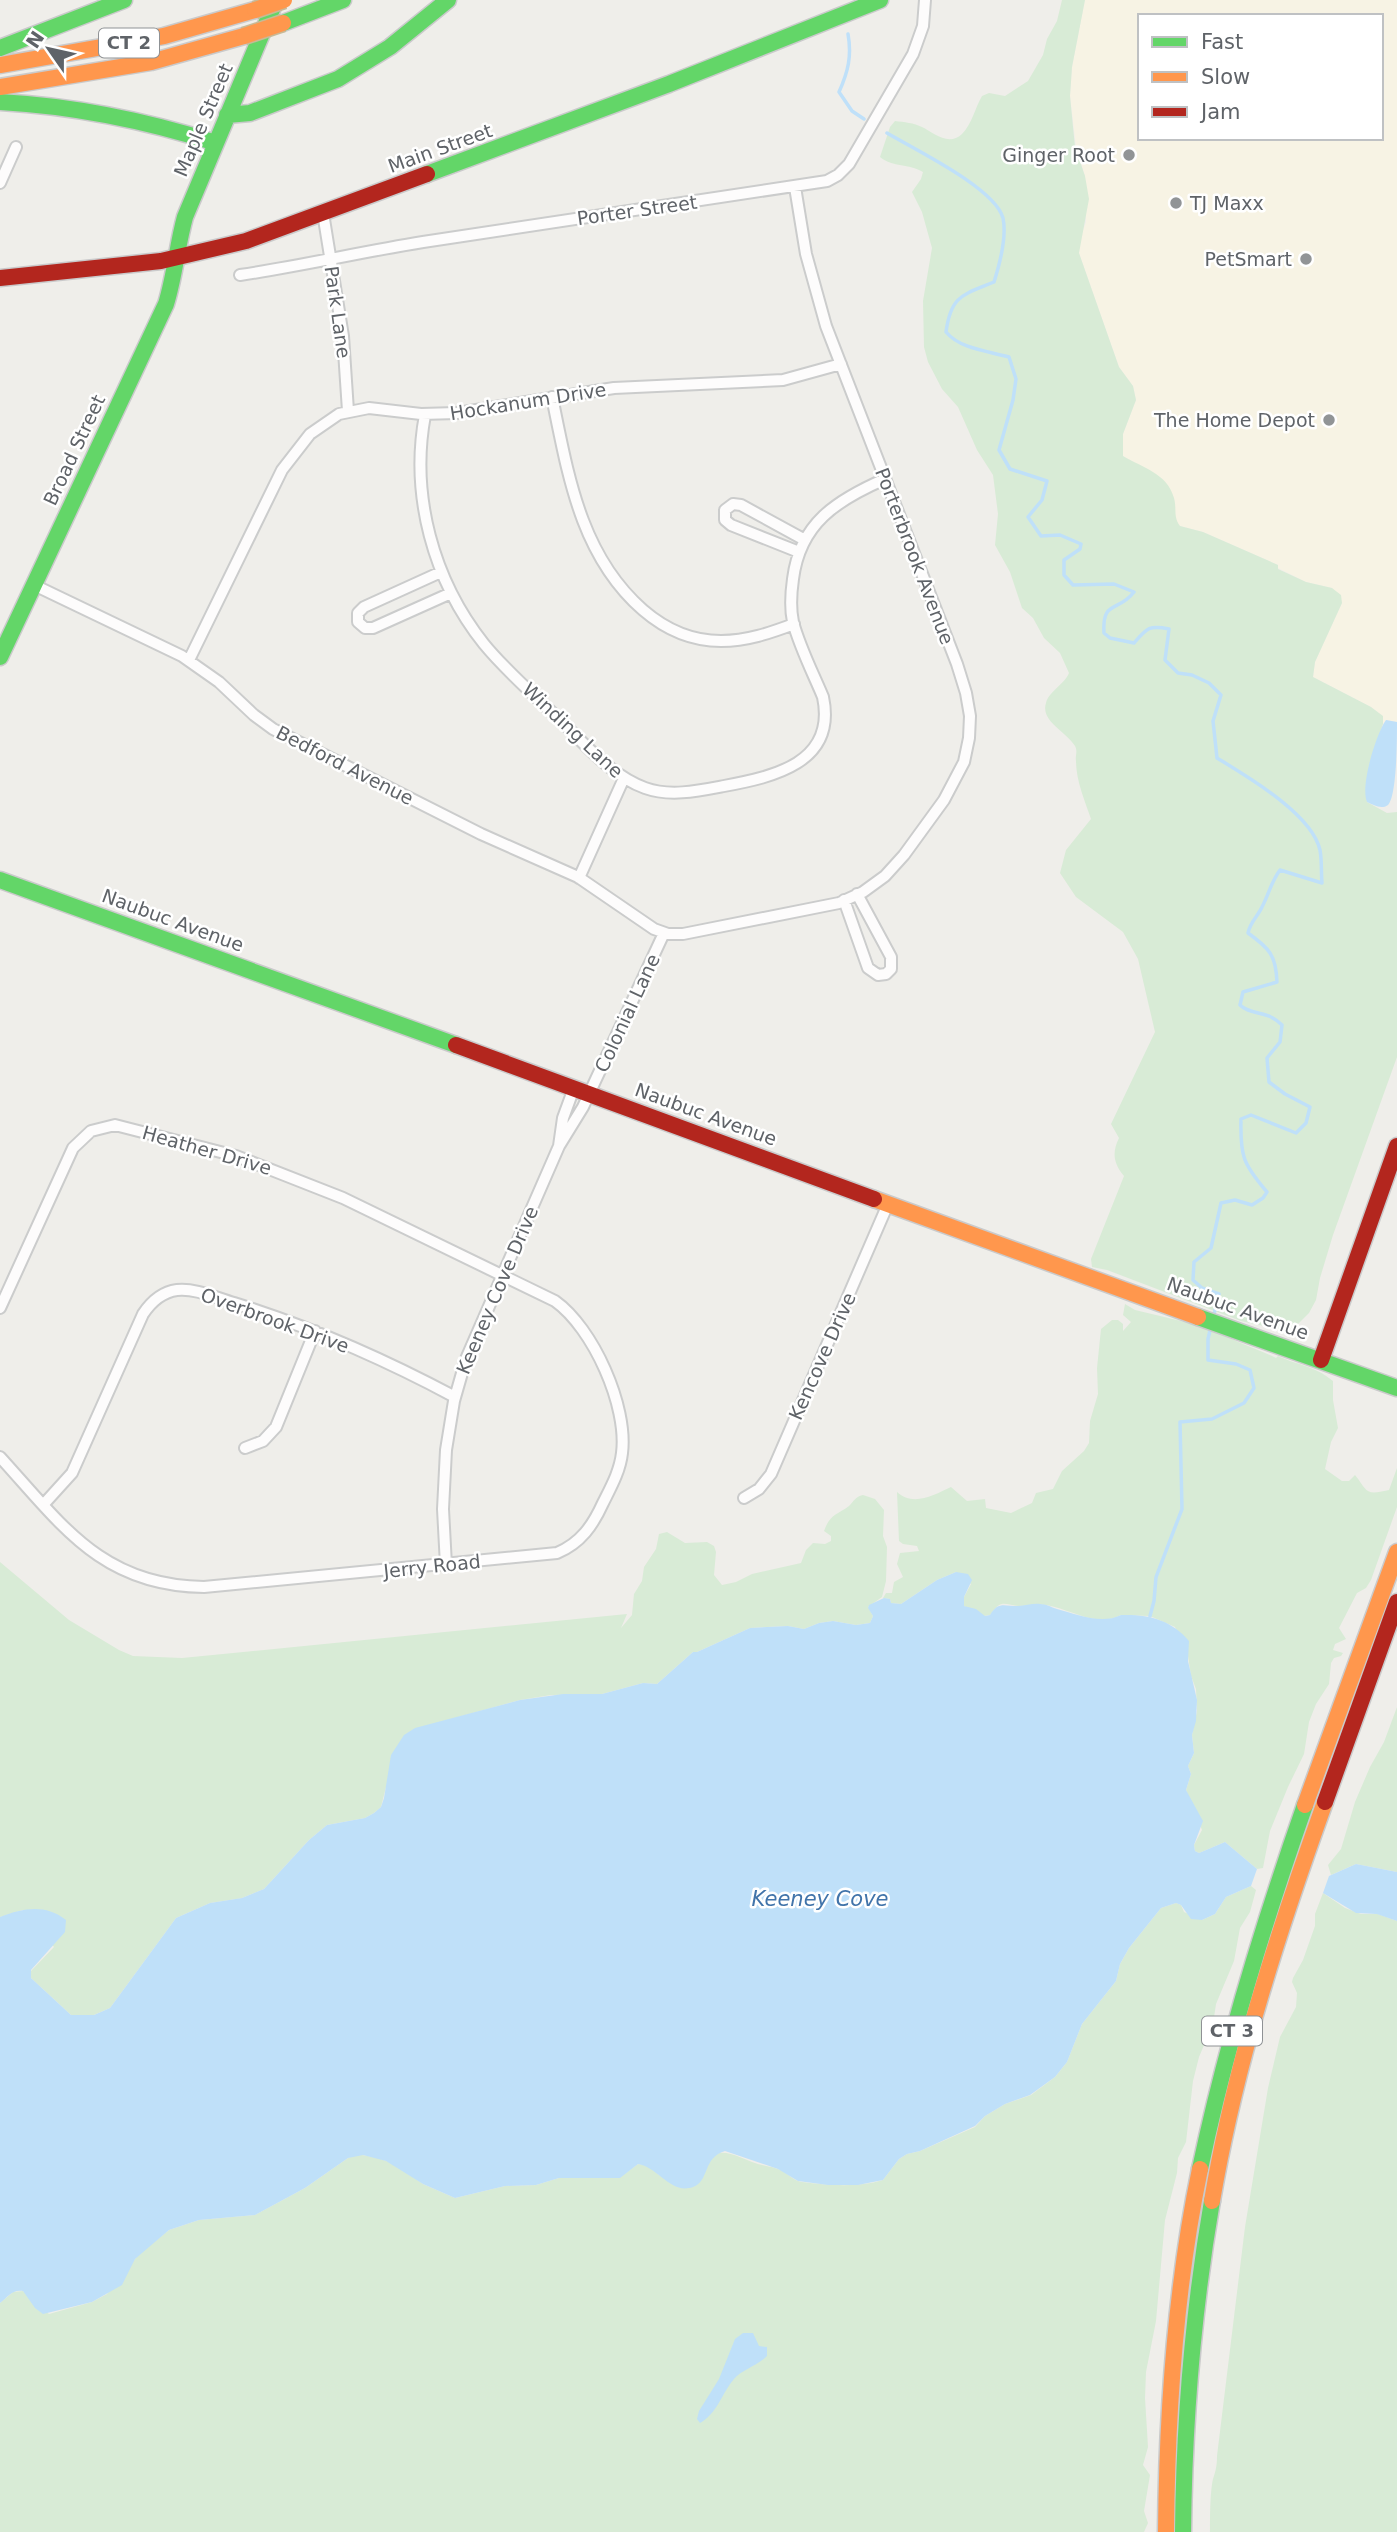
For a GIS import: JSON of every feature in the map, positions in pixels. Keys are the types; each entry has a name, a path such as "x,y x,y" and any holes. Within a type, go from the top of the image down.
{"main road":[{"path":"0,48 124,0"},
{"name":"Maple Street","path":"178,258 181,226 276,0"},
{"name":"CT 2","path":"0,65 152,39 284,0"},
{"name":"CT 2","path":"0,87 151,62 244,36 343,0"},
{"path":"227,115 250,113 338,79 390,47 448,0"},
{"name":"Main Street","path":"0,278 178,258 246,241 669,84 880,0"},
{"path":"0,102 79,111 216,143"},
{"name":"Broad Street","path":"0,657 163,310 178,258"},
{"name":"Naubuc Avenue","path":"0,880 1397,1388"},
{"path":"1321,1360 1397,1146"},
{"name":"CT 3","path":"1166,2532 1168,2436 1175,2334 1193,2208 1214,2105 1234,2026 1265,1928 1397,1552"},
{"name":"CT 3","path":"1183,2532 1185,2441 1195,2312 1209,2213 1230,2110 1259,2003 1290,1905 1397,1602"}],"street":[{"name":"Porter Street","path":"240,275 423,242 795,187 832,178 849,164 913,54 923,26 925,0"},
{"path":"0,183 16,147"},
{"name":"Porterbrook Avenue","path":"664,933 684,934 826,906 858,894 874,884 895,866 944,800 961,769 970,727 969,706 962,679 841,364 813,282 795,187"},
{"name":"Park Lane","path":"323,213 343,337 348,411"},
{"name":"Hockanum Drive","path":"189,660 282,470 313,431 333,417 348,411 374,408 425,415 469,412 635,386 783,380 841,364"},
{"path":"552,397 569,481 584,526 608,570 639,606 676,631 712,641 748,639 794,624"},
{"name":"Winding Lane","path":"425,415 421,453 422,492 428,527 441,572 473,630 500,662 600,759 624,778 652,790 690,792 767,778 785,771 804,758 819,739 825,709 823,697 794,624 792,588 799,552 816,523 831,508 850,495 885,479"},
{"path":"799,552 731,525 724,517 725,510 733,504 741,505 804,540"},
{"path":"441,572 364,607 358,613 358,622 365,628 373,628 451,593"},
{"name":"Bedford Avenue","path":"34,585 189,660 219,682 264,723 283,734 481,834 579,878 647,925 664,933"},
{"path":"579,878 624,778"},
{"path":"844,900 868,968 878,975 886,974 891,969 891,957 858,894"},
{"name":"Colonial Lane","path":"582,1091 664,933"},
{"name":"Keeney Cove Drive","path":"559,1146 563,1118 582,1091"},
{"name":"Keeney Cove Drive","path":"446,1565 444,1478 455,1397 470,1348 502,1274 559,1146 575,1122 582,1091"},
{"name":"Heather Drive","path":"0,1308 70,1152 88,1132 110,1125 208,1147 279,1171 336,1195 502,1274"},
{"name":"Kencove Drive","path":"744,1498 759,1489 771,1474 888,1204"},
{"name":"Jerry Road","path":"0,1457 73,1536 101,1558 133,1574 174,1585 225,1586 550,1555 569,1547 583,1536 594,1522 621,1460 623,1436 620,1413 587,1333 570,1313 555,1301 502,1274"},
{"name":"Overbrook Drive","path":"43,1505 72,1474 142,1317 159,1297 174,1290 194,1291 283,1318 391,1365 455,1397"},
{"path":"245,1448 265,1440 276,1427 315,1331"}],"shaded area":[{"path":"1085,0 1397,0 1397,722 1387,720 1383,724 1382,716 1371,707 1313,677 1315,662 1342,603 1332,588 1306,582 1278,568 1278,565 1203,532 1180,526 1175,520 1174,498 1137,464 1123,456 1123,434 1136,400 1133,386 1119,367 1079,253 1080,239 1086,222 1085,176 1076,147 1070,96 1072,67"}],"green space":[{"path":"1062,0 1085,0 1072,67 1070,96 1075,147 1085,176 1089,199 1079,253 1119,367 1133,386 1136,400 1123,434 1123,456 1153,472 1166,483 1174,498 1180,526 1203,532 1278,565 1278,569 1306,582 1332,588 1341,595 1342,603 1315,662 1313,677 1383,716 1383,724 1369,766 1367,802 1387,813 1397,812 1397,1057 1333,1235 1316,1300 1309,1313 1293,1329 1278,1329 1241,1321 1107,1270 1092,1267 1091,1259 1124,1176 1116,1162 1115,1148 1119,1138 1111,1124 1155,1032 1138,959 1123,932 1076,897 1060,873 1066,850 1091,819 1081,791 1075,746 1050,721 1045,709 1053,691 1069,673 1060,653 1044,638 1033,618 1022,608 1010,572 995,545 998,514 993,475 977,450 958,407 942,389 928,362 924,347 923,301 932,248 922,212 912,192 923,172 880,157 890,127 895,121 919,126 946,139 957,138 968,126 982,96 989,93 1005,96 1028,81 1043,55 1047,39 1057,21"},
{"path":"1125,1304 1135,1310 1202,1326 1206,1324 1276,1358 1278,1356 1326,1376 1333,1381 1338,1428 1331,1442 1325,1469 1342,1481 1349,1481 1355,1475 1367,1491 1375,1492 1389,1490 1397,1468 1397,1507 1371,1580 1366,1588 1357,1593 1339,1628 1346,1639 1335,1644 1333,1650 1343,1653 1331,1663 1329,1684 1316,1704 1309,1722 1304,1754 1270,1831 1263,1868 1257,1869 1225,1842 1199,1853 1195,1851 1194,1845 1202,1830 1186,1790 1191,1774 1188,1766 1194,1753 1192,1735 1197,1711 1196,1689 1188,1656 1175,1627 1150,1616 1121,1615 1093,1619 1043,1605 1002,1604 990,1615 984,1616 964,1606 964,1597 971,1584 956,1572 937,1580 901,1604 891,1603 890,1599 883,1598 886,1593 892,1593 894,1582 903,1577 897,1564 900,1553 919,1551 917,1546 899,1541 897,1492 910,1499 917,1499 951,1487 967,1501 985,1499 986,1508 1011,1513 1032,1503 1036,1493 1053,1489 1062,1471 1089,1443 1090,1421 1098,1394 1097,1368 1101,1329 1112,1320 1118,1320 1123,1324 1123,1331 1131,1322 1123,1315"},
{"path":"863,1495 875,1499 884,1510 883,1536 887,1547 886,1581 882,1597 868,1607 873,1616 870,1623 856,1625 833,1621 804,1629 788,1626 750,1628 693,1652 657,1684 643,1683 602,1694 551,1695 520,1700 415,1729 386,1787 381,1807 365,1818 327,1825 309,1840 264,1889 242,1898 210,1903 176,1918 110,2008 94,2015 71,2015 31,1978 31,1971 54,1947 23,1910 0,1917 0,1562 69,1620 133,1656 182,1658 627,1614 621,1628 632,1615 634,1594 642,1581 644,1567 656,1549 659,1534 667,1532 685,1543 707,1542 714,1546 714,1575 722,1585 752,1574 801,1563 806,1550 813,1543 825,1544 831,1541 831,1536 824,1531 831,1518"},
{"path":"1397,1707 1397,1872 1356,1864 1331,1875 1328,1865 1341,1849 1355,1802 1384,1742"},
{"path":"1251,1886 1256,1890 1250,1912 1240,1928 1234,1961 1216,2004 1213,2024 1199,2057 1193,2081 1186,2142 1178,2158 1165,2220 1156,2321 1146,2372 1148,2447 1143,2465 1150,2475 1144,2511 1148,2523 1144,2532 0,2532 0,2303 13,2292 23,2291 49,2314 92,2302 107,2294 139,2254 169,2230 199,2220 255,2215 305,2188 357,2154 394,2164 423,2184 455,2198 505,2186 536,2185 559,2178 619,2178 638,2164 647,2165 659,2175 705,2172 712,2156 718,2153 731,2154 779,2169 802,2182 853,2185 883,2180 899,2159 907,2154 975,2127 985,2116 1005,2104 1031,2095 1055,2077 1067,2062 1082,2024 1116,1981 1120,1964 1129,1948 1161,1908 1176,1903 1181,1905 1184,1912 1202,1920 1215,1914 1226,1897"},
{"path":"1323,1893 1345,1908 1361,1914 1378,1914 1397,1921 1397,2532 1210,2532 1211,2491 1217,2465 1245,2227 1268,2088 1280,2037 1296,2007 1297,1993 1293,1978 1303,1960 1315,1926 1315,1914"}],"water":[{"path":"1386,720 1397,722 1396,766 1391,800 1388,805 1380,807 1367,802 1365,794 1374,748"},
{"name":"Keeney Cove","path":"956,1572 968,1574 972,1580 964,1597 964,1606 976,1609 985,1616 1002,1605 1042,1604 1097,1619 1121,1615 1150,1617 1167,1623 1182,1634 1189,1641 1188,1661 1197,1700 1192,1735 1194,1753 1188,1766 1191,1774 1186,1790 1203,1821 1194,1845 1195,1851 1199,1853 1225,1842 1257,1869 1251,1886 1226,1897 1215,1914 1202,1920 1191,1919 1181,1905 1176,1903 1161,1908 1129,1948 1120,1964 1116,1981 1082,2024 1067,2062 1055,2077 1030,2095 1005,2104 985,2116 975,2126 920,2151 907,2154 899,2159 883,2180 858,2185 798,2181 778,2169 725,2151 713,2159 702,2180 693,2187 678,2187 638,2164 620,2178 559,2178 536,2185 505,2186 455,2198 423,2184 386,2161 363,2155 348,2158 305,2188 255,2215 199,2220 169,2230 135,2259 122,2285 92,2302 43,2314 23,2291 16,2291 0,2303 0,1917 34,1909 50,1912 66,1920 65,1932 31,1970 31,1978 71,2015 94,2015 110,2008 176,1918 210,1903 242,1898 264,1889 309,1840 327,1825 365,1818 381,1807 391,1755 404,1735 415,1728 520,1700 563,1694 602,1694 643,1683 657,1684 693,1652 750,1628 788,1626 804,1629 833,1621 856,1625 870,1623 873,1616 869,1605 884,1598 890,1599 891,1603 901,1604 937,1580"},
{"path":"1356,1864 1397,1872 1397,1921 1377,1914 1356,1913 1323,1893 1329,1876"},
{"path":"743,2333 753,2333 759,2346 767,2347 767,2356 737,2376 711,2414 700,2423 697,2419 699,2411 719,2379 735,2339"}],"waterway":[{"path":"848,34 848,64 839,92 852,111 864,119"},
{"path":"887,133 970,182 997,206 1003,218 1001,258 994,282 974,290 955,303 946,332 967,346 1009,357 1016,379 999,450 1010,469 1047,481 1042,500 1028,517 1041,536 1060,535 1081,544 1080,549 1064,560 1064,575 1073,585 1114,584 1134,592 1108,611 1104,633 1110,638 1134,643 1149,629 1169,629 1165,660 1178,673 1192,675 1209,683 1221,695 1213,721 1217,758 1292,810 1315,836 1320,850 1322,883 1280,870 1248,933 1270,953 1277,982 1243,992 1240,1005 1282,1025 1280,1042 1267,1058 1269,1082 1310,1107 1306,1123 1296,1133 1251,1115 1241,1119 1242,1151 1248,1166 1267,1192 1252,1205 1235,1200 1221,1203 1211,1248 1194,1262 1193,1280 1202,1288 1219,1294 1213,1318"},
{"path":"1150,1616 1156,1577 1182,1509 1180,1422 1212,1419 1244,1403 1254,1388 1250,1370 1236,1364 1208,1360 1211,1326"}],"traffic: fast":[{"path":"0,48 124,0"},
{"path":"0,657 166,304 185,217 276,0"},
{"path":"283,23 343,0"},
{"path":"227,115 250,113 338,79 390,47 448,0"},
{"path":"427,174 669,84 880,0"},
{"path":"0,102 109,116 216,143"},
{"path":"0,880 456,1045"},
{"path":"1198,1317 1397,1388"},
{"path":"1200,2169 1246,1986 1305,1805"},
{"path":"1183,2532 1191,2366 1212,2201"}],"traffic: slow":[{"path":"255,10 284,0"},
{"path":"0,65 164,36 255,10"},
{"path":"244,36 283,23"},
{"path":"0,87 151,62 244,36"},
{"path":"874,1199 1198,1317"},
{"path":"1305,1805 1397,1552"},
{"path":"1212,2201 1245,2049 1291,1900 1325,1802"},
{"path":"1166,2532 1174,2350 1184,2259 1200,2169"}],"traffic: jam":[{"path":"0,278 161,261 246,241 427,174"},
{"path":"456,1045 874,1199"},
{"path":"1321,1360 1397,1146"},
{"path":"1325,1802 1397,1602"}],"place":[{"name":"Ginger Root","path":"1129,155"},
{"name":"TJ Maxx","path":"1176,203"},
{"name":"PetSmart","path":"1306,259"},
{"name":"The Home Depot","path":"1329,420"}]}
